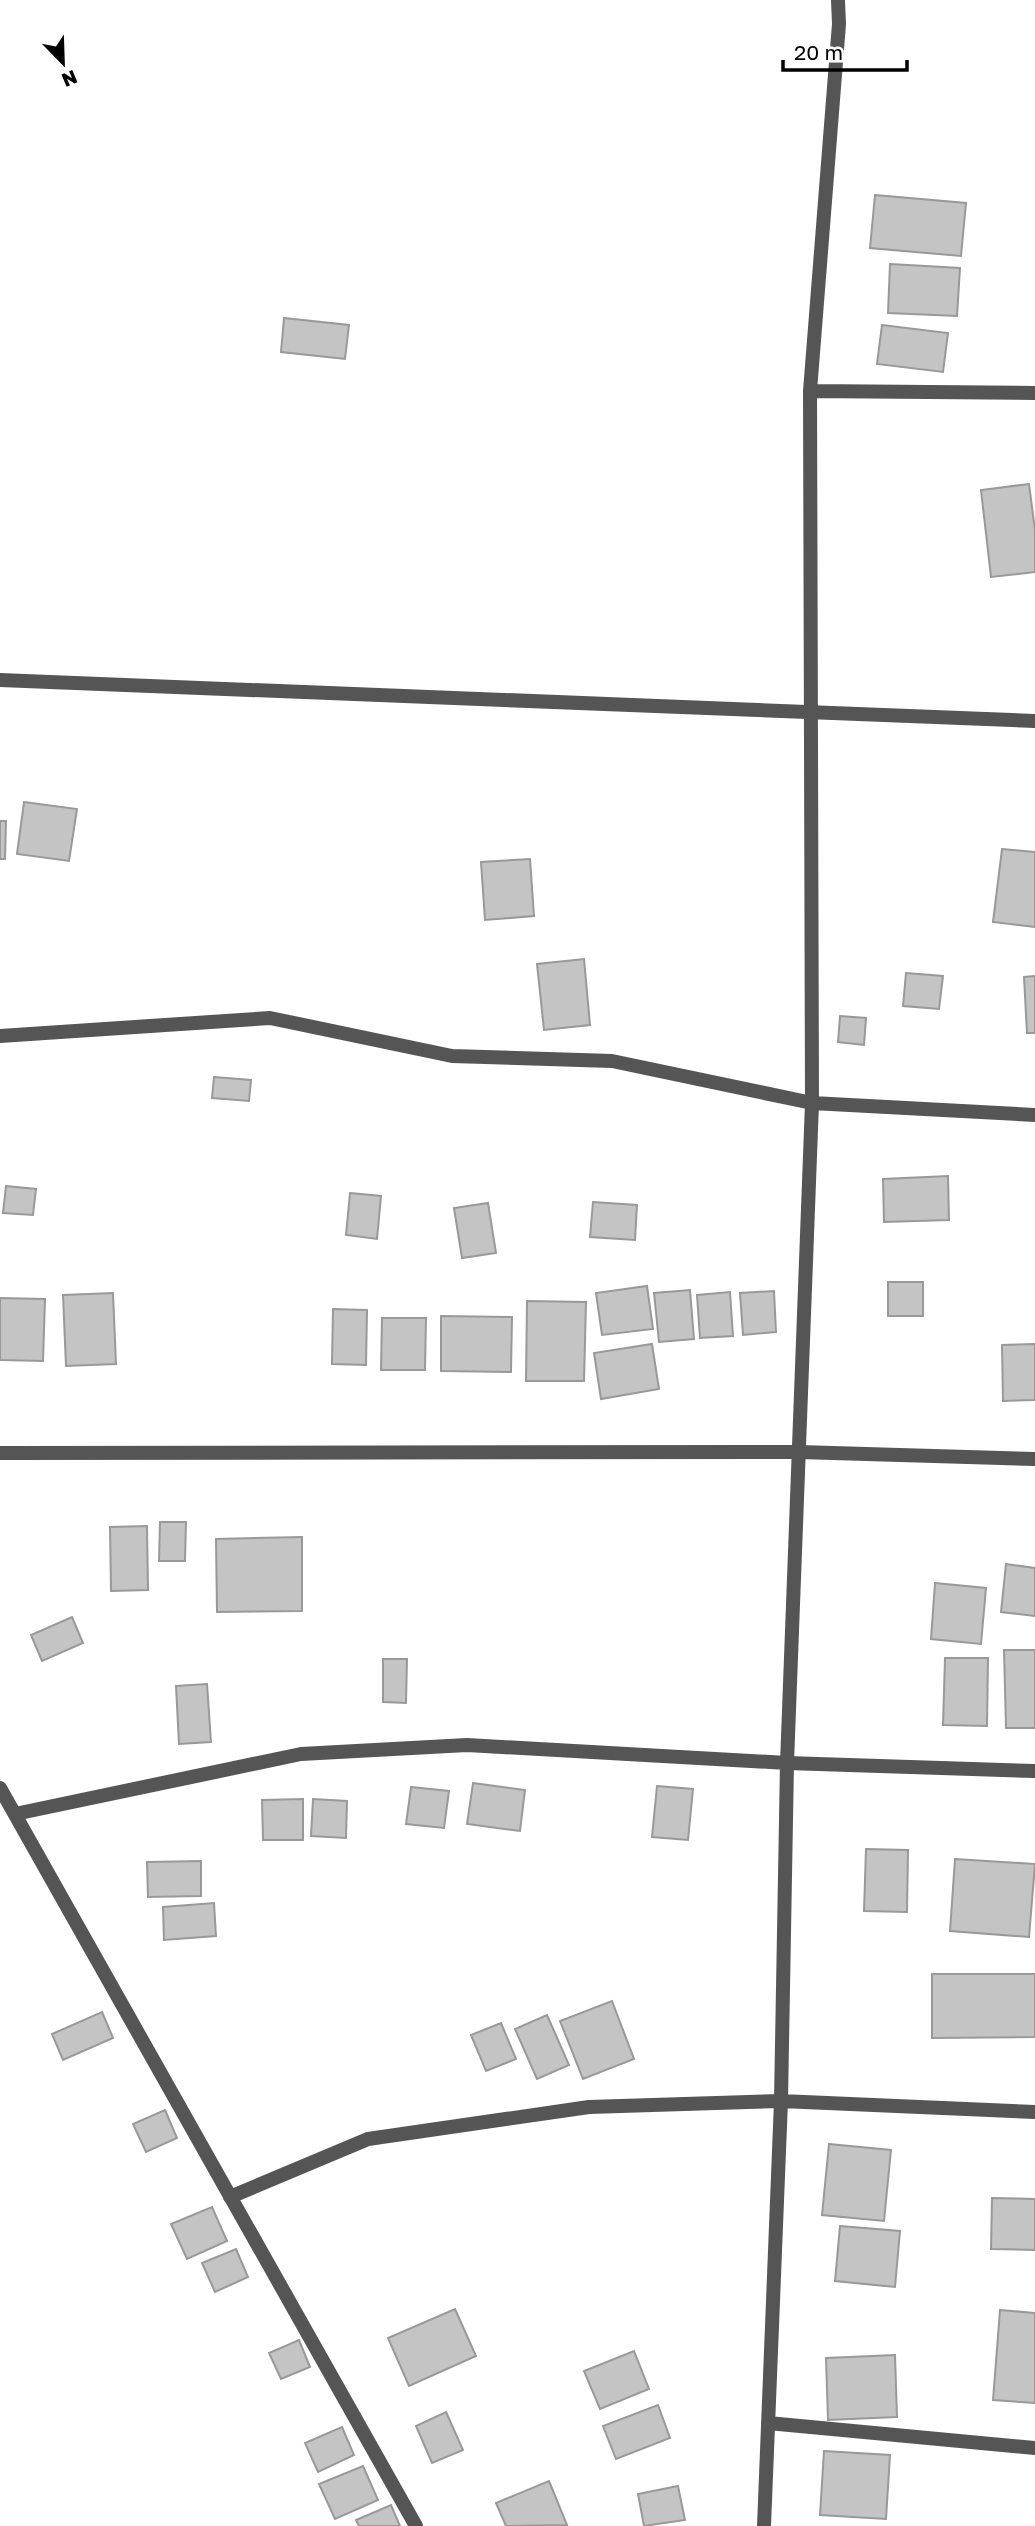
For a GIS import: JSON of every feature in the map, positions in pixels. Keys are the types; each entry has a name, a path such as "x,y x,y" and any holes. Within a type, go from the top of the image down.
{"street":[{"path":"764,2526 780,2101 787,1763 812,1103 810,391 839,24 838,0"},
{"path":"810,391 1035,393"},
{"path":"0,680 1035,721"},
{"path":"0,1036 270,1018 452,1056 612,1061 812,1103 1035,1115"},
{"path":"0,1453 799,1452 1035,1459"},
{"path":"15,1814 301,1754 467,1745 787,1763 1035,1771"},
{"path":"0,1788 416,2526"},
{"path":"230,2197 368,2139 589,2107 780,2101 1035,2112"},
{"path":"768,2423 1035,2448"}],"building":[{"path":"875,195 966,203 961,256 870,248"},
{"path":"890,264 960,268 957,316 888,313"},
{"path":"284,318 349,325 345,359 281,352"},
{"path":"882,325 948,333 943,372 877,364"},
{"path":"1029,484 1035,530 1035,572 991,577 981,490"},
{"path":"24,802 77,809 69,861 17,854"},
{"path":"0,821 6,821 5,859 0,859"},
{"path":"1002,849 1035,852 1035,927 993,922"},
{"path":"530,859 534,916 485,920 481,862"},
{"path":"584,959 590,1025 544,1030 537,964"},
{"path":"906,973 943,976 939,1009 903,1006"},
{"path":"1035,976 1035,1033 1027,1033 1024,977"},
{"path":"840,1016 866,1018 864,1045 838,1042"},
{"path":"214,1077 251,1080 249,1101 212,1098"},
{"path":"948,1176 949,1220 884,1222 883,1179"},
{"path":"6,1186 36,1189 33,1215 3,1213"},
{"path":"350,1193 381,1196 377,1239 346,1235"},
{"path":"593,1202 637,1205 635,1240 590,1237"},
{"path":"488,1203 496,1253 462,1258 454,1208"},
{"path":"888,1282 923,1282 923,1316 888,1316"},
{"path":"647,1286 653,1329 602,1335 596,1293"},
{"path":"690,1290 694,1339 659,1342 654,1293"},
{"path":"774,1291 776,1332 743,1335 740,1293"},
{"path":"730,1292 733,1336 700,1338 697,1295"},
{"path":"113,1293 116,1364 66,1366 63,1295"},
{"path":"0,1298 45,1299 43,1361 0,1360"},
{"path":"527,1301 586,1302 584,1381 526,1381"},
{"path":"333,1309 367,1310 366,1365 332,1364"},
{"path":"441,1316 512,1317 511,1372 441,1371"},
{"path":"382,1318 426,1318 425,1370 381,1370"},
{"path":"652,1344 659,1389 601,1399 594,1353"},
{"path":"1035,1344 1035,1400 1003,1401 1002,1345"},
{"path":"160,1522 186,1522 185,1561 159,1561"},
{"path":"147,1526 148,1590 111,1591 110,1527"},
{"path":"302,1537 302,1611 217,1612 216,1539"},
{"path":"1006,1564 1035,1568 1035,1616 1001,1612"},
{"path":"935,1583 986,1588 981,1644 931,1639"},
{"path":"72,1617 83,1643 42,1661 31,1635"},
{"path":"1004,1650 1035,1650 1035,1728 1006,1728"},
{"path":"945,1658 988,1658 987,1726 943,1725"},
{"path":"383,1659 407,1659 406,1703 383,1702"},
{"path":"207,1684 211,1742 179,1744 176,1686"},
{"path":"473,1783 525,1790 520,1831 467,1824"},
{"path":"657,1786 693,1789 688,1840 652,1837"},
{"path":"411,1787 449,1791 444,1828 406,1824"},
{"path":"303,1799 303,1840 263,1840 262,1800"},
{"path":"313,1799 347,1801 346,1838 311,1836"},
{"path":"866,1849 908,1850 907,1912 864,1911"},
{"path":"955,1859 1035,1864 1029,1937 950,1931"},
{"path":"201,1861 201,1896 148,1897 147,1862"},
{"path":"214,1903 216,1936 164,1940 163,1907"},
{"path":"932,1974 1035,1974 1035,2037 932,2038"},
{"path":"612,2001 634,2059 583,2079 560,2021"},
{"path":"102,2012 113,2038 63,2060 52,2034"},
{"path":"547,2015 569,2065 537,2079 515,2029"},
{"path":"501,2023 516,2059 486,2071 471,2035"},
{"path":"165,2110 177,2138 146,2152 133,2124"},
{"path":"829,2144 891,2150 884,2221 822,2215"},
{"path":"992,2198 1035,2199 1035,2250 991,2249"},
{"path":"212,2207 227,2241 187,2259 171,2224"},
{"path":"840,2226 900,2231 895,2287 835,2281"},
{"path":"236,2249 248,2277 215,2292 202,2263"},
{"path":"455,2309 476,2356 409,2386 388,2338"},
{"path":"1000,2310 1035,2313 1035,2403 993,2400"},
{"path":"299,2340 310,2367 281,2379 269,2353"},
{"path":"634,2351 649,2389 600,2409 584,2371"},
{"path":"895,2355 897,2417 828,2420 826,2358"},
{"path":"658,2405 670,2438 616,2459 603,2426"},
{"path":"446,2412 463,2450 432,2463 416,2426"},
{"path":"342,2427 354,2455 318,2472 305,2443"},
{"path":"824,2451 890,2455 886,2519 820,2515"},
{"path":"363,2466 378,2500 335,2519 319,2484"},
{"path":"549,2481 567,2525 506,2526 496,2503"},
{"path":"678,2486 685,2520 644,2526 638,2494"},
{"path":"391,2505 400,2526 359,2526 356,2520"}]}
